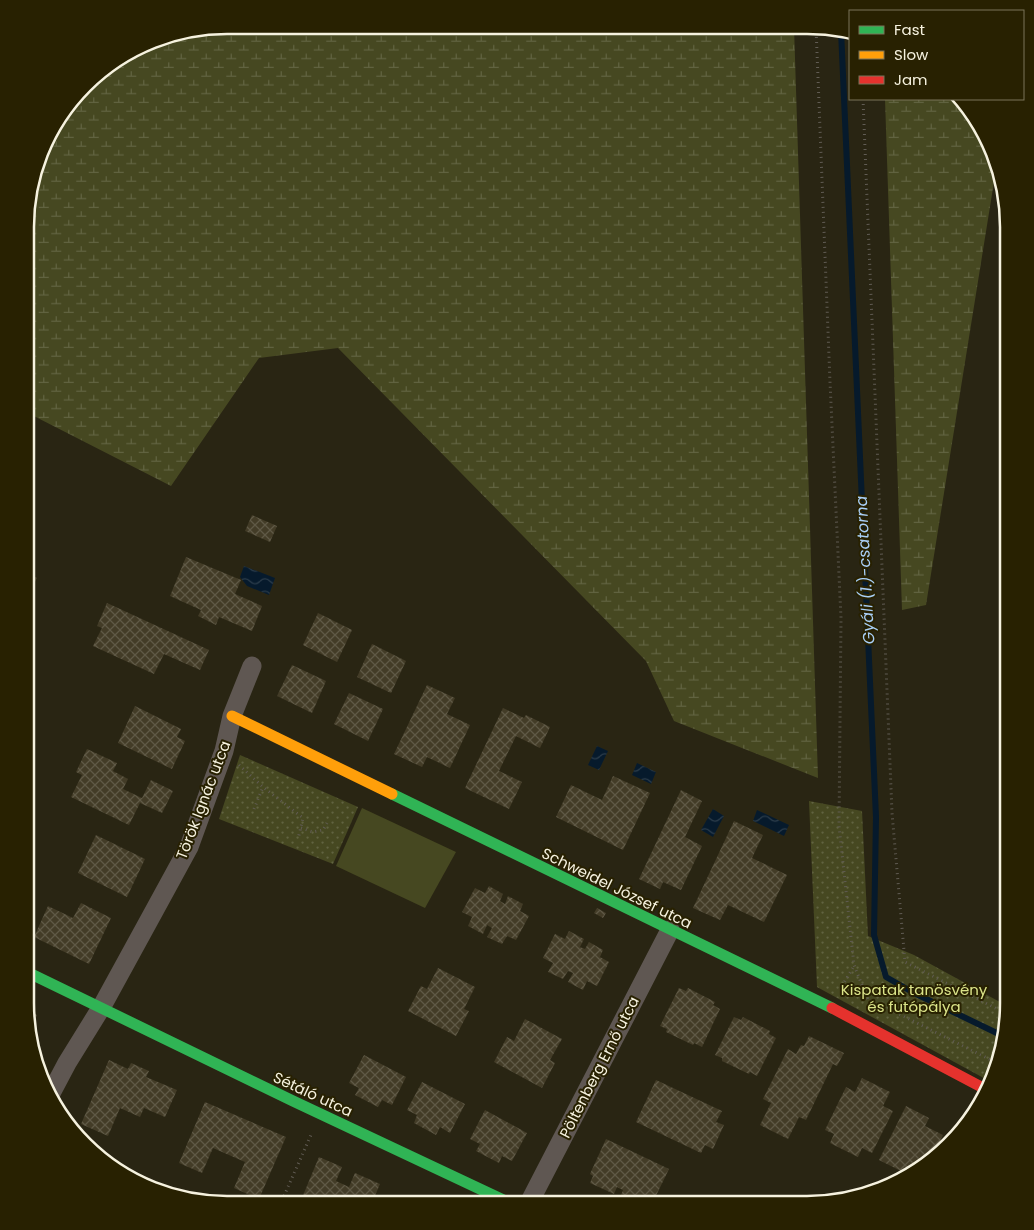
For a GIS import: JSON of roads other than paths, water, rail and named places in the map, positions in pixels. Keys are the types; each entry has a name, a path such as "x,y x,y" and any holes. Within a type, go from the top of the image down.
{"street":[{"name":"Török Ignác utca","path":"54,1088 101,1008 188,847 224,751 232,716 252,666"},
{"name":"Schweidel József utca","path":"232,716 830,1007 981,1087"},
{"name":"Pöltenberg Ernő utca","path":"533,1196 670,930"},
{"name":"Sétáló utca","path":"34,975 495,1196"}],"water":[{"path":"244,566 275,578 269,595 247,586 240,577"},
{"path":"597,746 608,751 599,770 588,765"},
{"path":"637,763 656,772 651,784 632,775"},
{"path":"713,809 724,816 713,837 701,830"},
{"path":"757,810 789,825 784,836 753,821"}],"waterway":[{"name":"Gyáli (1.)-csatorna","path":"841,36 876,817 874,935 886,977 914,993 998,1034"}],"park label":[{"name":"Kispatak tanösvény és futópálya","path":"914,998"}]}
